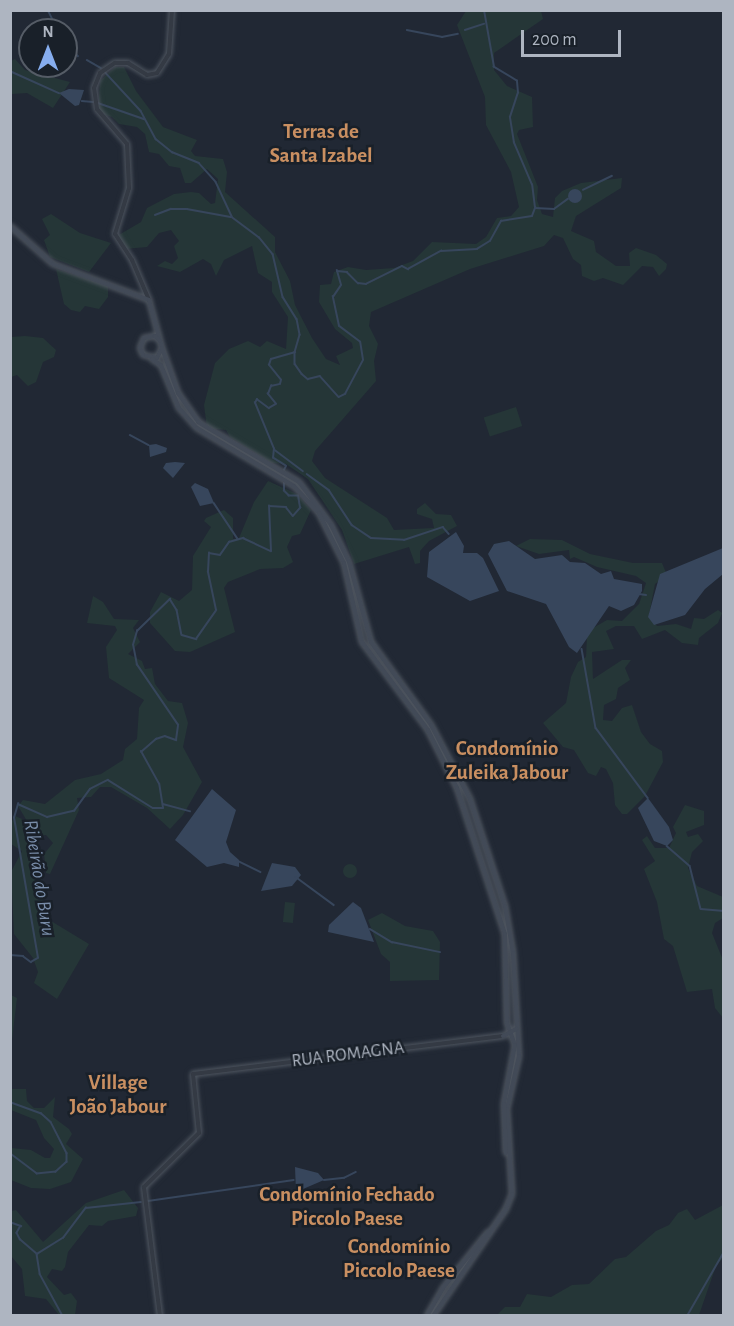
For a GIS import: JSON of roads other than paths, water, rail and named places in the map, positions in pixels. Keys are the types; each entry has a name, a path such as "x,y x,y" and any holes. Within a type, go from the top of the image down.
{"main road":[{"path":"10,226 53,264 149,300 162,348 178,393 198,422 284,472 313,495 349,562 371,642 420,709 465,789 481,828 509,920 515,993 519,1056 507,1120 510,1202 442,1298"},
{"path":"157,323 140,348 145,357 152,359 162,368 179,408 197,428 283,479 319,513 344,563 362,642 428,730 451,774 466,818 484,858 491,856"},
{"path":"149,336 160,341"},
{"path":"152,359 160,355 162,348"},
{"path":"459,800 465,789"},
{"path":"466,818 473,813 481,828"},
{"path":"472,832 501,913 510,998 515,993"},
{"path":"427,1316 509,1199 503,1120 514,1057 513,1041 507,1021 508,984"},
{"path":"503,1036 511,1015 516,1022"},
{"path":"510,1036 516,1028"},
{"path":"503,1036 510,1036"},
{"path":"503,1036 513,1041"},
{"path":"433,1316 451,1279"}],"street":[{"path":"149,300 132,260 115,234 129,188 127,144 97,109 94,88 100,73 115,63 128,63 147,75 157,73 169,54 172,10"},
{"name":"RUA ROMAGNA","path":"160,1316 144,1187 199,1134 193,1074 503,1036"}],"water":[{"path":"69,89 84,90 79,105 75,106 59,93"},
{"path":"572,189 578,189 582,196 578,203 572,203 568,199 568,193"},
{"path":"156,444 167,448 166,452 150,457 149,445"},
{"path":"166,463 185,463 173,478 163,468"},
{"path":"195,483 208,489 214,503 200,506 191,487"},
{"path":"456,532 464,546 463,553 477,553 483,558 499,591 470,601 427,577 429,552"},
{"path":"509,541 535,559 562,555 570,562 585,563 601,574 611,571 614,579 642,584 642,591 634,605 621,611 609,606 577,653 569,647 546,604 507,591 488,554 494,544"},
{"path":"723,548 723,574 705,589 685,615 654,625 648,617 660,574"},
{"path":"212,789 236,810 226,842 230,852 239,860 239,867 224,863 207,867 175,840"},
{"path":"648,798 669,827 673,840 667,846 654,841 638,808"},
{"path":"272,863 295,867 301,875 292,886 261,891"},
{"path":"353,902 361,908 374,942 328,932 329,925"},
{"path":"295,1167 318,1173 324,1180 296,1192"}],"waterway":[{"path":"48,10 52,18"},
{"name":"Ribeirão do Buru","path":"284,470 286,466 273,458 274,449 255,403 257,399 269,408 276,404 268,394 271,386 280,384 281,380 269,365 271,359 295,352 295,364 302,374 308,379 320,376 339,397 345,394 363,360 360,342 339,326 333,297 341,285 337,271 347,272 358,283 366,284 402,266 408,269 441,251 477,249 490,241 501,221 532,216 535,208 532,185 514,143 510,117 518,93 517,81 494,67 484,10"},
{"path":"465,30 484,24"},
{"path":"407,30 442,37 458,34"},
{"path":"87,60 101,68"},
{"path":"10,71 59,93"},
{"path":"105,72 141,111 156,139 172,152 199,163 216,182 232,217 259,237 273,254 283,297 297,319 300,335 295,352"},
{"path":"82,101 93,102"},
{"path":"98,103 144,119"},
{"path":"583,190 612,176"},
{"path":"535,208 554,209 568,199"},
{"path":"155,215 171,209 187,209 230,217"},
{"path":"130,435 149,445"},
{"path":"275,450 303,471"},
{"path":"307,474 329,490 352,525 371,538 404,540 443,527 449,534"},
{"name":"Ribeirão do Buru","path":"10,955 23,956 31,962 38,958 14,818 18,804 47,817 74,811 90,789 108,780 153,808 163,808 159,784 141,752 156,739 165,736 176,740 178,725 137,665 133,645 137,631 170,599 177,610 182,635 196,639 216,610 208,572 209,553 220,555 229,542 243,538 271,551 269,506 286,507 293,516 300,508 298,496 289,496 284,491 284,475"},
{"path":"214,503 238,539"},
{"path":"639,594 646,595"},
{"path":"582,649 596,728 648,798"},
{"path":"163,804 190,811"},
{"path":"667,846 690,866 701,909 724,911"},
{"path":"238,861 261,872"},
{"path":"296,877 334,905"},
{"path":"370,929 392,942 440,952"},
{"name":"Ribeirão do Buru","path":"10,1102 41,1113 51,1122 67,1153 67,1162 56,1172 37,1174 10,1154"},
{"path":"324,1180 344,1178 356,1172"},
{"path":"148,1201 293,1180"},
{"path":"37,1254 63,1238 86,1208 141,1202"},
{"name":"Ribeirão do Buru","path":"10,1222 21,1226 17,1233 20,1239 37,1254 40,1274 63,1316"},
{"path":"687,1316 724,1252"}],"district":[{"name":"Terras de Santa Izabel","path":"321,144"},
{"name":"Condomínio Zuleika Jabour","path":"507,761"},
{"name":"Village João Jabour","path":"118,1095"},
{"name":"Condomínio Fechado Piccolo Paese","path":"347,1207"},
{"name":"Condomínio Piccolo Paese","path":"399,1259"}]}
